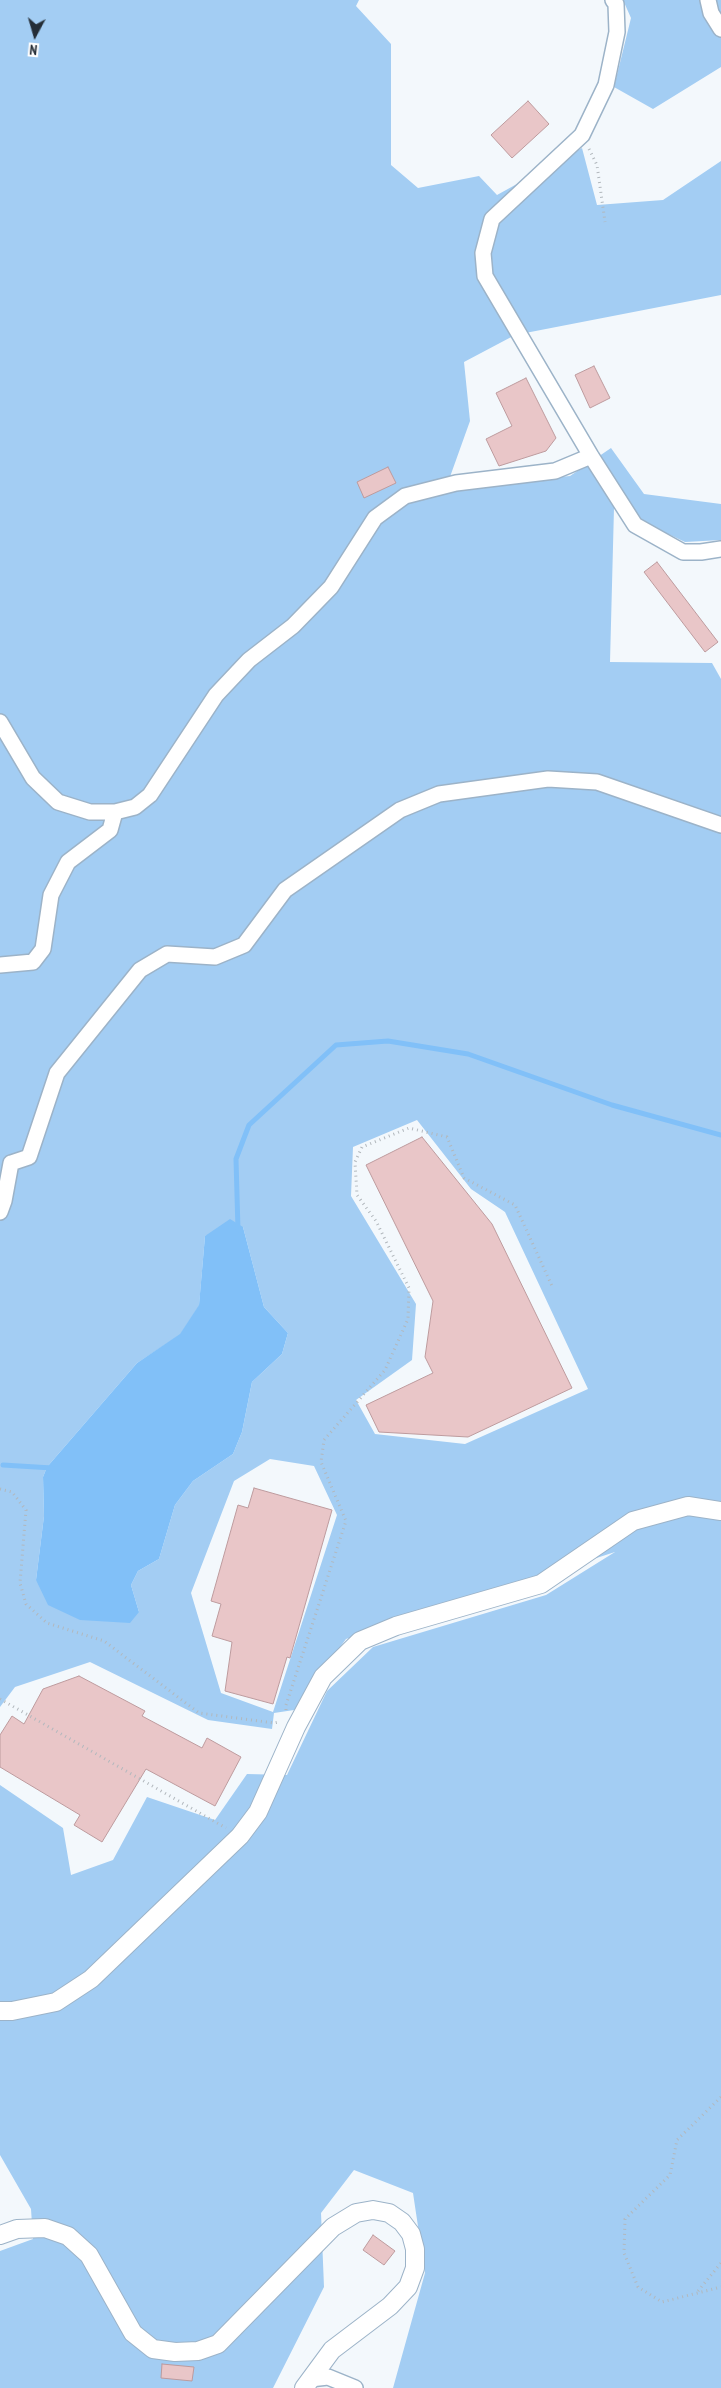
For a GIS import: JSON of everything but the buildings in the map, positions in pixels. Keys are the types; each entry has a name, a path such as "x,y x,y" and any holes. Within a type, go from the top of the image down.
{"street":[{"path":"613,0 616,4 617,32 606,85 582,135 492,218 483,253 486,276 590,456 635,525 683,552 721,549"},
{"path":"708,0 711,13 721,29"},
{"path":"0,722 33,778 58,802 90,812 115,812 136,807 150,795 216,695 249,660 293,626 331,587 375,518 405,496 456,483 555,471 590,456"},
{"path":"0,1212 4,1201 5,1159 29,1157 57,1073 140,970 167,954 215,957 244,945 285,890 400,810 439,794 548,779 597,782 721,825"},
{"path":"0,965 33,962 43,949 52,895 68,862 110,830 115,812"},
{"path":"0,2011 12,2011 56,2002 91,1979 240,1836 258,1812 292,1723 323,1677 360,1642 396,1626 541,1584 633,1521 688,1506 721,1511"},
{"path":"0,2235 17,2228 45,2228 68,2236 90,2255 133,2333 153,2348 175,2352 198,2351 218,2344 333,2227 356,2213 373,2210 389,2213 402,2222 411,2234 415,2249 415,2268 408,2287 390,2306 332,2350 307,2383"},
{"path":"307,2383 328,2377 355,2388"}],"path":[{"path":"582,135 597,165 605,222"},
{"path":"0,1489 12,1492 26,1510 20,1583 26,1604 47,1623 104,1641 199,1713 274,1723 292,1723 286,1705 346,1521 321,1462 324,1440 385,1370 408,1319 409,1288 376,1221 357,1195 356,1162 362,1147 409,1128 447,1136 464,1178 515,1205 552,1286"},
{"path":"0,1699 240,1836"},
{"path":"721,2097 677,2140 670,2175 625,2220 624,2253 638,2287 662,2302 721,2287"},
{"path":"697,2293 721,2263"}],"shaded area":[{"path":"0,0 359,0 356,6 391,44 391,165 418,188 479,176 497,195 582,148 597,205 663,200 721,161 721,295 515,335 464,362 470,421 446,488 570,476 611,448 644,494 721,504 721,540 685,542 614,508 610,662 712,663 721,679 721,2388 393,2388 425,2273 413,2193 354,2170 321,2213 324,2287 273,2388 0,2388 0,2251 33,2239 31,2209 0,2155 0,1785 63,1828 71,1875 113,1860 147,1797 215,1820 247,1774 287,1775 327,1691 373,1647 546,1595 615,1552 346,1639 294,1710 274,1713 272,1729 208,1720 90,1662 15,1687 0,1707","holes":["417,1120 471,1189 505,1212 588,1389 465,1444 375,1434 356,1400 412,1360 416,1304 351,1196 353,1147","243,1227 264,1307 288,1333 282,1354 252,1382 242,1432 233,1454 193,1481 175,1505 159,1559 138,1571 131,1585 139,1612 36,1580 44,1516 43,1477 47,1467 137,1363 180,1335 199,1306 205,1236","270,1459 314,1466 337,1515 273,1712 221,1693 191,1593 234,1481"]},
{"path":"623,0 721,0 721,67 653,109 614,87 631,18"},
{"path":"230,1219 243,1227 264,1307 288,1333 282,1354 252,1382 242,1432 233,1454 193,1481 175,1505 159,1559 138,1571 131,1585 139,1612 130,1623 80,1620 48,1605 36,1580 44,1516 43,1477 47,1467 137,1363 180,1334 199,1305 205,1236"}],"waterway":[{"path":"238,1230 236,1159 249,1125 336,1045 388,1041 468,1054 612,1105 721,1135"},
{"path":"3,1465 52,1468"}]}
